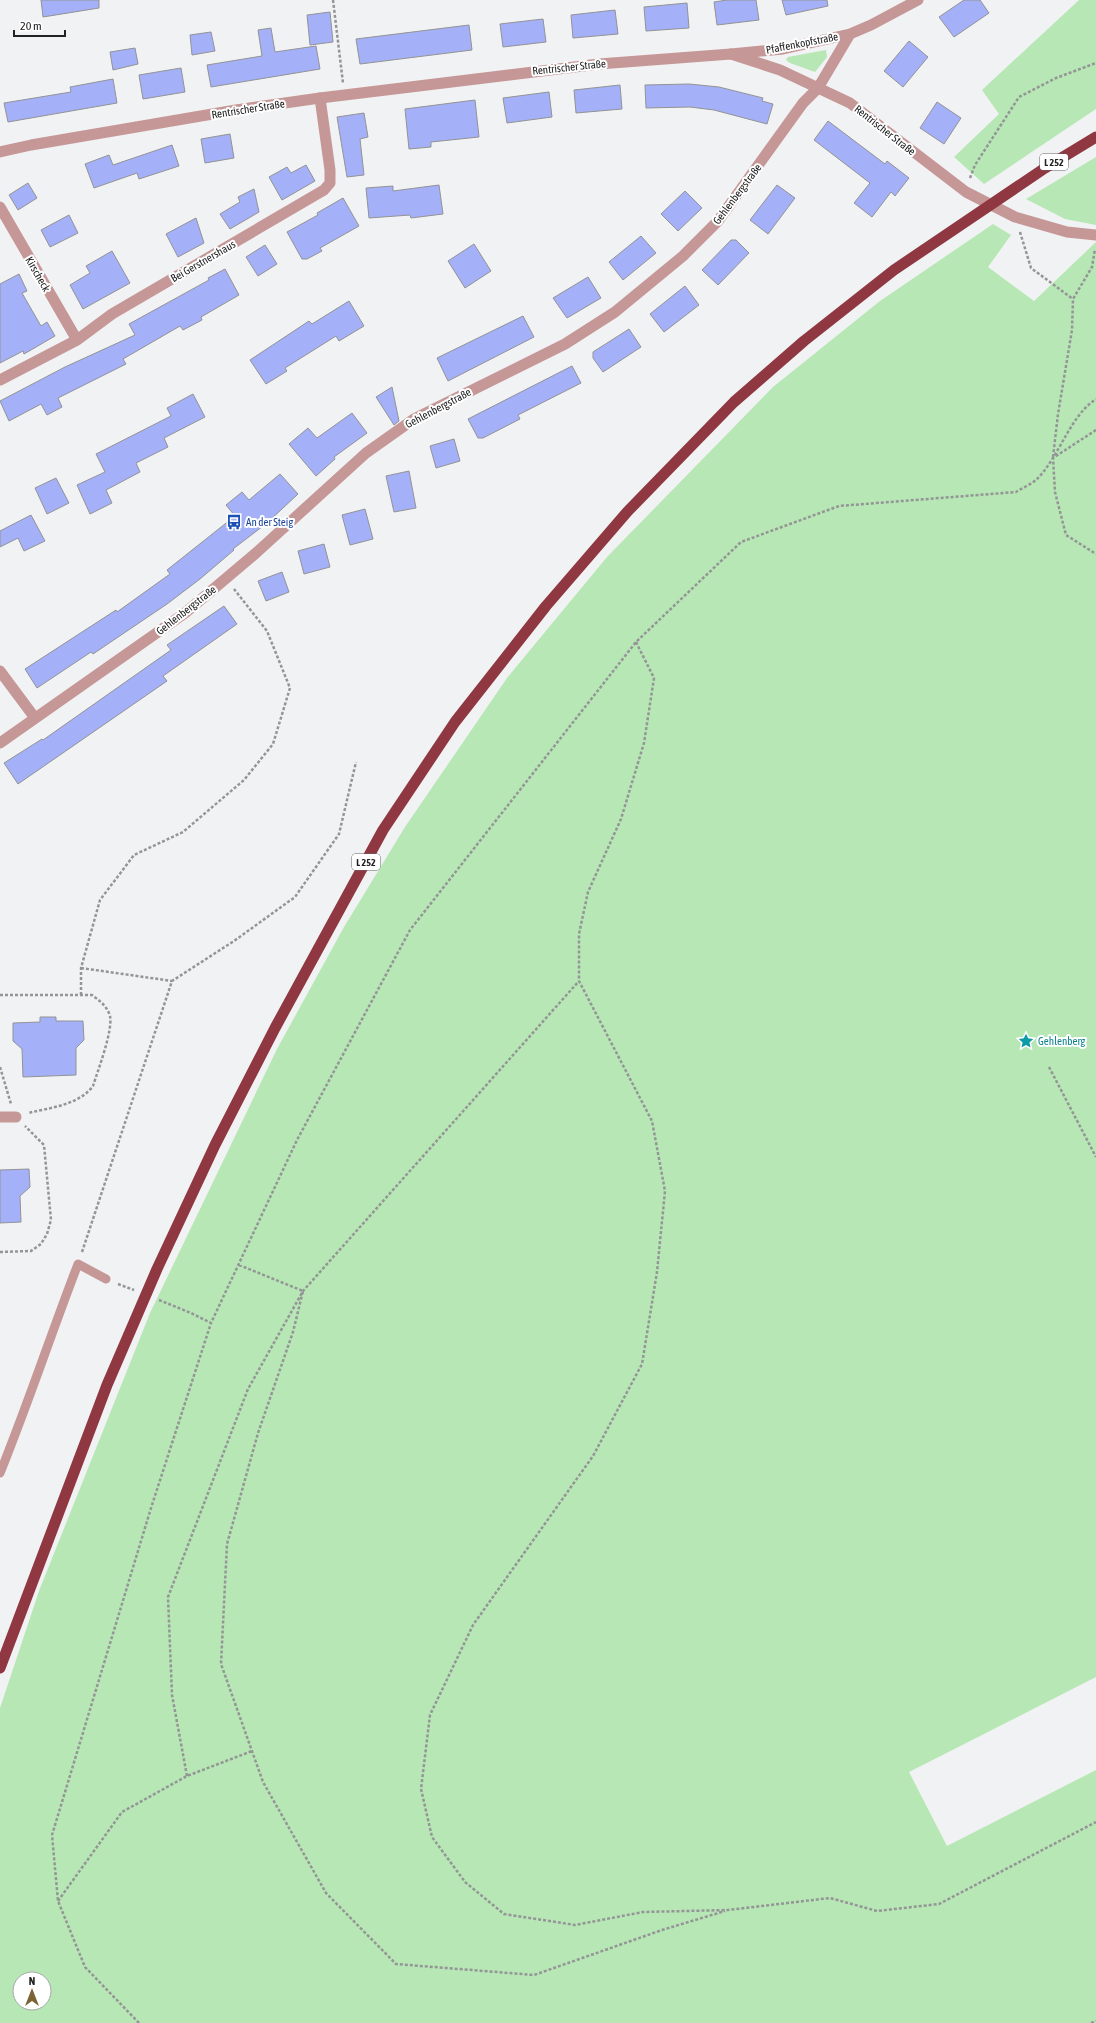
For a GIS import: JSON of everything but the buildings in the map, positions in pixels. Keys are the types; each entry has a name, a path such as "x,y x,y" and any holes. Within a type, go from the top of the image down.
{"highway":[{"name":"L 252","path":"0,1668 107,1385 157,1269 215,1145 275,1028 383,830 455,722 546,606 628,511 734,402 804,341 888,275 1012,190 1096,137"}],"street":[{"name":"Pfaffenkopfstraße","path":"731,54 783,49 850,34 871,25 918,0"},
{"name":"Pfaffenkopfstraße","path":"818,88 850,34"},
{"name":"Rentrischer Straße","path":"0,152 31,145 236,110 320,98 599,64 731,54 780,70 850,103 966,192 1015,217 1067,232 1096,235"},
{"name":"Gehlenbergstraße","path":"0,743 185,613 366,453 414,419 565,344 615,312 683,256 718,221 803,104 818,88"},
{"name":"Bei Gerstnershaus","path":"0,380 77,340 112,314 324,190 330,183 330,170 320,98"},
{"name":"Kirscheck","path":"0,208 77,340"},
{"path":"0,671 35,718"},
{"path":"0,1117 16,1117"}],"lane":[{"path":"0,1473 20,1423 47,1345 78,1264 106,1279"}],"path":[{"path":"332,0 345,95"},
{"path":"966,192 975,165 1019,97 1056,78 1096,63"},
{"path":"1015,217 1031,268 1073,298"},
{"path":"1095,247 1092,267 1073,298 1072,330 1058,414 1053,458 1055,492 1066,535 1096,554"},
{"path":"139,2023 85,1967 58,1901 52,1835 151,1508 211,1323 297,1140 410,930 636,642 741,542 839,506 1016,492 1037,480 1086,406 1096,399"},
{"path":"1053,458 1096,430"},
{"path":"80,995 81,968 100,900 134,855 183,832 244,780 273,744 290,688 267,631 226,578"},
{"path":"636,642 654,678 644,743 621,820 588,892 579,934 579,982 652,1122 665,1191 658,1272 642,1364 593,1456 473,1625 430,1715 421,1789 432,1837 465,1882 504,1914 575,1925 643,1912 728,1910 830,1898 877,1911 939,1904 1096,1822"},
{"path":"78,1264 172,981 234,941 295,897 339,834 356,762"},
{"path":"81,968 172,981"},
{"path":"186,1776 172,1695 168,1597 248,1389 303,1291 579,982"},
{"path":"0,996 92,995 104,1003 110,1016 110,1028 93,1086 88,1093 69,1102 16,1117"},
{"path":"0,1067 16,1117 44,1145 51,1220 47,1234 41,1244 31,1251 0,1252"},
{"path":"1049,1067 1096,1158"},
{"path":"239,1265 303,1291"},
{"path":"303,1291 293,1332 258,1433 227,1544 221,1664 263,1782 326,1893 396,1964 534,1975 662,1930 728,1910"},
{"path":"191,1312 211,1323"},
{"path":"58,1901 122,1812 186,1776 252,1750"},
{"path":"1092,2023 1096,2020"}],"green space":[{"path":"1079,0 1096,0 1096,109 984,184 954,157 999,114 982,90"},
{"path":"826,50 827,57 815,72 790,63 786,60 788,57"},
{"path":"1096,157 1096,225 1065,219 1026,199"},
{"path":"993,224 1011,235 988,267 1034,301 1096,242 1096,1677 909,1772 947,1846 1096,1770 1096,2023 0,2023 0,1708 39,1591 150,1313 277,1049 344,927 405,827 507,678 607,557 773,387 880,301"}],"place":[{"name":"An der Steig","path":"234,522"},
{"name":"Gehlenberg","path":"1026,1041"}]}
